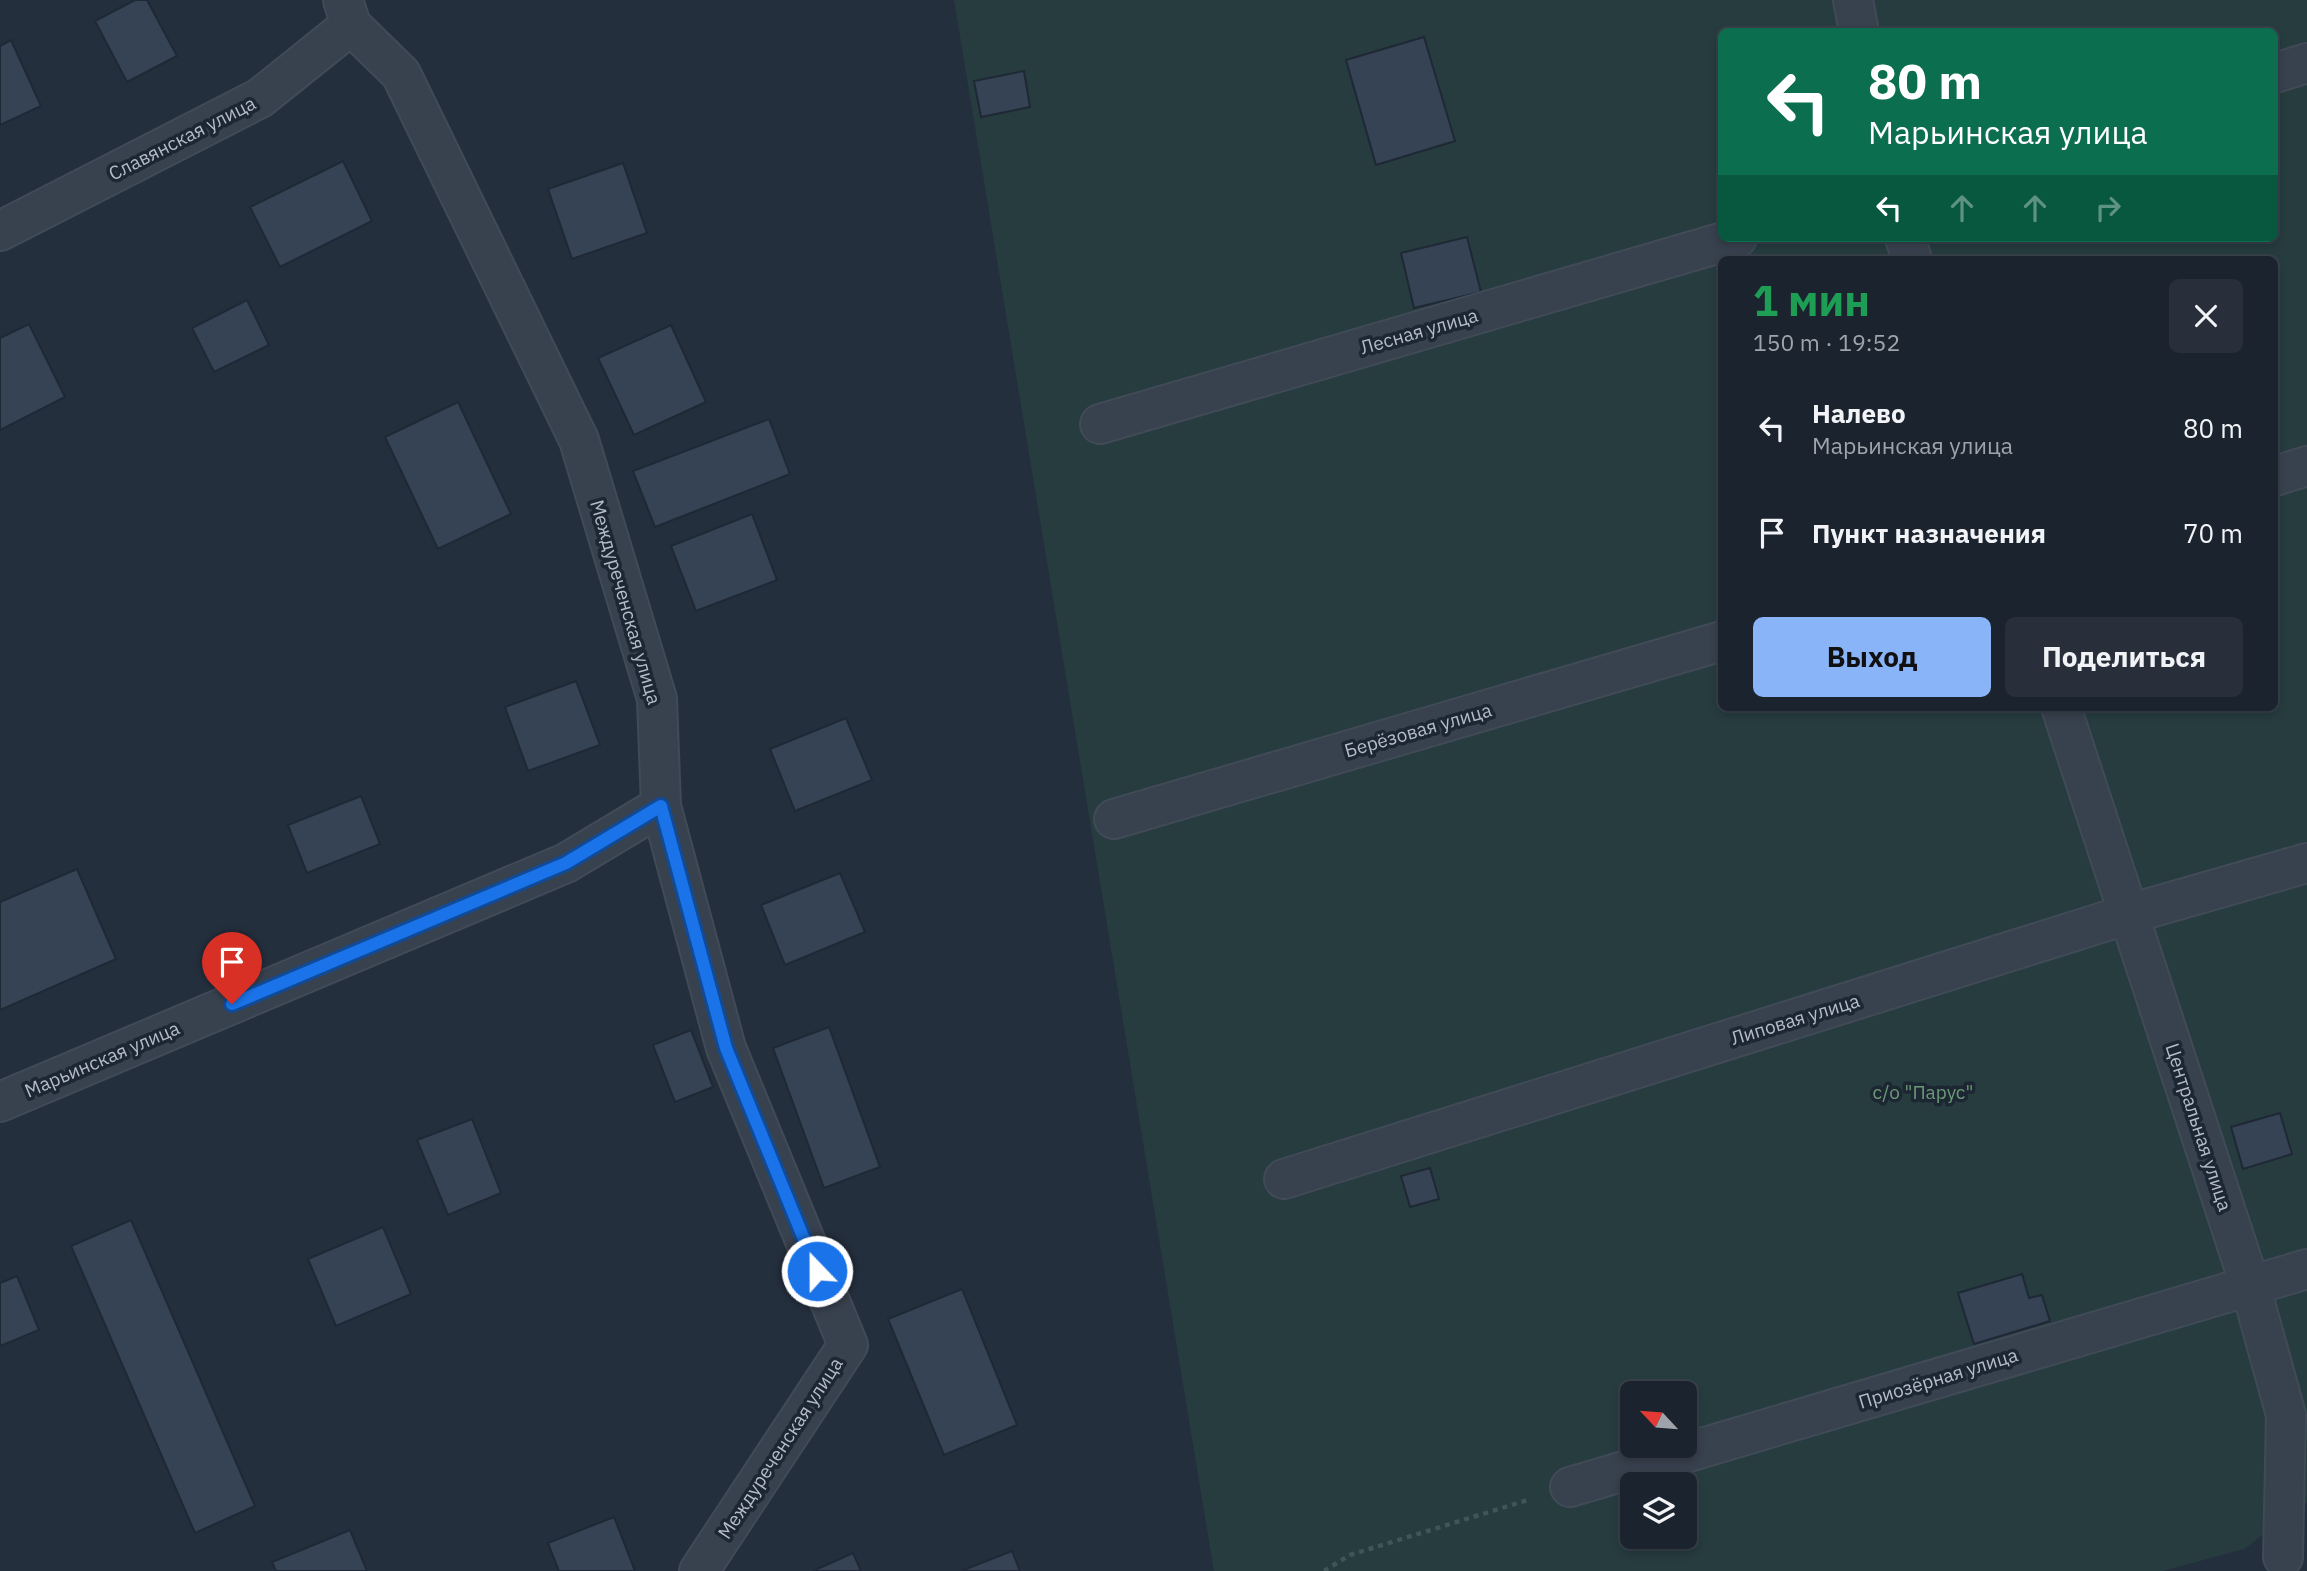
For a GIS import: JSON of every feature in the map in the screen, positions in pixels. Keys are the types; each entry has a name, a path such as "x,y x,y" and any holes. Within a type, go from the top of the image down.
{"street":[{"path":"1853,0 1858,28"},
{"name":"Славянская улица","path":"0,231 260,98 347,13"},
{"name":"Междуреченская улица","path":"347,13 401,74 579,440 657,699 661,806 726,1048 848,1345 699,1571"},
{"path":"2278,72 2307,63"},
{"name":"Лесная улица","path":"1100,424 1723,242"},
{"path":"2278,475 2307,466"},
{"name":"Берёзовая улица","path":"1114,819 1718,642"},
{"name":"Центральная улица","path":"2062,711 2250,1285 2286,1415 2283,1557"},
{"name":"Марьинская улица","path":"0,1102 566,863 661,806"},
{"name":"Липовая улица","path":"1284,1179 2129,914 2307,863"},
{"name":"Приозёрная улица","path":"1570,1487 2307,1269"}],"path":[{"path":"1324,1571 1350,1555 1570,1487"}],"green space":[{"name":"с/о \"Парус\"","path":"954,0 2307,0 2307,1502 2244,1549 2163,1571 1214,1571"}],"building":[{"path":"135,0 147,0 177,56 127,82 95,21"},
{"path":"1424,37 1455,141 1376,165 1346,60"},
{"path":"11,40 41,106 0,125 0,46"},
{"path":"1024,71 1030,107 981,117 974,81"},
{"path":"343,161 372,221 280,267 250,207"},
{"path":"623,163 647,233 572,259 548,189"},
{"path":"1467,237 1481,292 1414,308 1401,253"},
{"path":"247,300 269,345 214,372 192,328"},
{"path":"29,324 65,397 0,430 0,338"},
{"path":"671,325 706,402 634,435 598,358"},
{"path":"458,402 511,514 438,549 385,437"},
{"path":"769,419 790,474 655,527 633,471"},
{"path":"752,514 777,580 696,611 671,546"},
{"path":"576,681 600,745 528,771 505,707"},
{"path":"846,718 872,780 795,811 770,749"},
{"path":"361,796 380,844 307,873 288,825"},
{"path":"77,869 116,959 0,1010 0,902"},
{"path":"840,873 865,932 785,965 761,905"},
{"path":"829,1027 880,1167 824,1188 773,1048"},
{"path":"691,1030 713,1087 675,1102 653,1045"},
{"path":"2280,1113 2292,1154 2243,1169 2231,1127"},
{"path":"472,1119 501,1193 448,1215 417,1140"},
{"path":"1430,1168 1439,1199 1410,1207 1401,1176"},
{"path":"131,1220 255,1506 195,1533 71,1246"},
{"path":"383,1227 411,1294 336,1326 308,1259"},
{"path":"2022,1274 2029,1298 2042,1295 2050,1321 1974,1344 1958,1293"},
{"path":"17,1276 39,1330 0,1346 0,1283"},
{"path":"962,1289 1017,1425 944,1455 888,1319"},
{"path":"614,1517 635,1571 559,1571 548,1543"},
{"path":"350,1530 367,1571 276,1571 272,1562"},
{"path":"1012,1551 1020,1571 961,1571"},
{"path":"853,1553 861,1571 813,1571"}],"route":[{"path":"232,1004 566,863 661,806 726,1048 817,1271"}]}
